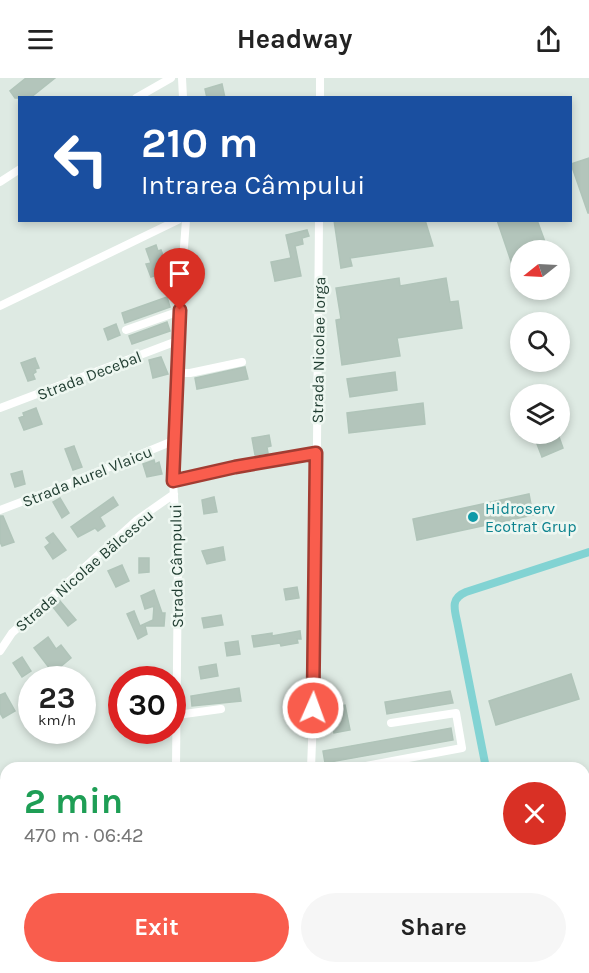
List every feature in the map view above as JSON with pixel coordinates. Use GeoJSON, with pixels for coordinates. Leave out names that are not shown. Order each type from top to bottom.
{"type":"FeatureCollection","features":[{"type":"Feature","properties":{"kind":"street"},"geometry":{"type":"LineString","coordinates":[[140,96],[171,78]]}},
{"type":"Feature","properties":{"kind":"street"},"geometry":{"type":"LineString","coordinates":[[182,78],[183,96]]}},
{"type":"Feature","properties":{"kind":"street"},"geometry":{"type":"LineString","coordinates":[[320,78],[320,96]]}},
{"type":"Feature","properties":{"kind":"street"},"geometry":{"type":"LineString","coordinates":[[0,182],[18,170]]}},
{"type":"Feature","properties":{"kind":"street"},"geometry":{"type":"LineString","coordinates":[[0,306],[174,222]]}},
{"type":"Feature","properties":{"kind":"street","name":"Strada Câmpului"},"geometry":{"type":"LineString","coordinates":[[177,666],[178,559],[173,441],[177,341],[186,222]]}},
{"type":"Feature","properties":{"kind":"street","name":"Strada Nicolae Iorga"},"geometry":{"type":"LineString","coordinates":[[311,762],[315,667],[319,222]]}},
{"type":"Feature","properties":{"kind":"street"},"geometry":{"type":"LineString","coordinates":[[126,330],[180,310]]}},
{"type":"Feature","properties":{"kind":"street","name":"Strada Decebal"},"geometry":{"type":"LineString","coordinates":[[0,408],[177,341]]}},
{"type":"Feature","properties":{"kind":"street"},"geometry":{"type":"LineString","coordinates":[[176,373],[190,373],[242,362]]}},
{"type":"Feature","properties":{"kind":"street","name":"Strada Aurel Vlaicu"},"geometry":{"type":"LineString","coordinates":[[0,510],[173,441]]}},
{"type":"Feature","properties":{"kind":"street"},"geometry":{"type":"LineString","coordinates":[[173,481],[235,467],[316,453]]}},
{"type":"Feature","properties":{"kind":"street","name":"Strada Nicolae Bălcescu"},"geometry":{"type":"LineString","coordinates":[[0,651],[12,633],[123,533],[174,494]]}},
{"type":"Feature","properties":{"kind":"street"},"geometry":{"type":"LineString","coordinates":[[186,714],[221,709]]}},
{"type":"Feature","properties":{"kind":"street"},"geometry":{"type":"LineString","coordinates":[[387,762],[462,748],[456,713],[392,723]]}},
{"type":"Feature","properties":{"kind":"street","name":"Strada Câmpului"},"geometry":{"type":"LineString","coordinates":[[176,744],[176,762]]}},
{"type":"Feature","properties":{"kind":"building"},"geometry":{"type":"Polygon","coordinates":[[[26,78],[55,78],[32,96],[15,98],[10,91],[26,78]]]}},
{"type":"Feature","properties":{"kind":"building"},"geometry":{"type":"Polygon","coordinates":[[[222,84],[225,96],[207,96],[205,89],[222,84]]]}},
{"type":"Feature","properties":{"kind":"building"},"geometry":{"type":"Polygon","coordinates":[[[589,158],[589,213],[572,167],[572,164],[589,158]]]}},
{"type":"Feature","properties":{"kind":"building"},"geometry":{"type":"Polygon","coordinates":[[[334,222],[426,222],[433,246],[350,258],[352,266],[341,268],[334,222]]]}},
{"type":"Feature","properties":{"kind":"building"},"geometry":{"type":"Polygon","coordinates":[[[498,222],[538,222],[544,240],[510,240],[510,258],[498,222]]]}},
{"type":"Feature","properties":{"kind":"building"},"geometry":{"type":"Polygon","coordinates":[[[307,230],[309,236],[302,238],[303,244],[295,246],[301,276],[275,281],[271,262],[291,258],[286,235],[307,230]]]}},
{"type":"Feature","properties":{"kind":"building"},"geometry":{"type":"Polygon","coordinates":[[[156,245],[164,258],[159,259],[163,273],[151,277],[146,264],[151,263],[146,249],[156,245]]]}},
{"type":"Feature","properties":{"kind":"building"},"geometry":{"type":"Polygon","coordinates":[[[399,278],[400,286],[446,278],[450,302],[458,301],[462,328],[397,338],[400,356],[342,365],[336,320],[341,319],[336,288],[399,278]]]}},
{"type":"Feature","properties":{"kind":"building"},"geometry":{"type":"Polygon","coordinates":[[[167,297],[170,307],[125,323],[122,313],[167,297]]]}},
{"type":"Feature","properties":{"kind":"building"},"geometry":{"type":"Polygon","coordinates":[[[167,322],[170,331],[132,344],[129,336],[167,322]]]}},
{"type":"Feature","properties":{"kind":"building"},"geometry":{"type":"Polygon","coordinates":[[[116,324],[120,335],[108,340],[104,329],[116,324]]]}},
{"type":"Feature","properties":{"kind":"building"},"geometry":{"type":"Polygon","coordinates":[[[161,357],[168,374],[153,378],[149,360],[161,357]]]}},
{"type":"Feature","properties":{"kind":"building"},"geometry":{"type":"Polygon","coordinates":[[[35,358],[39,368],[35,369],[36,372],[33,374],[35,379],[28,381],[21,363],[35,358]]]}},
{"type":"Feature","properties":{"kind":"building"},"geometry":{"type":"Polygon","coordinates":[[[245,367],[248,379],[197,389],[195,378],[245,367]]]}},
{"type":"Feature","properties":{"kind":"building"},"geometry":{"type":"Polygon","coordinates":[[[395,372],[397,390],[350,397],[347,379],[395,372]]]}},
{"type":"Feature","properties":{"kind":"building"},"geometry":{"type":"Polygon","coordinates":[[[423,403],[425,424],[349,433],[347,413],[423,403]]]}},
{"type":"Feature","properties":{"kind":"building"},"geometry":{"type":"Polygon","coordinates":[[[36,408],[42,424],[24,430],[19,418],[24,416],[23,413],[36,408]]]}},
{"type":"Feature","properties":{"kind":"building"},"geometry":{"type":"Polygon","coordinates":[[[269,435],[271,446],[267,447],[268,453],[255,455],[252,438],[269,435]]]}},
{"type":"Feature","properties":{"kind":"building"},"geometry":{"type":"Polygon","coordinates":[[[537,444],[562,444],[563,448],[542,457],[537,444]]]}},
{"type":"Feature","properties":{"kind":"building"},"geometry":{"type":"Polygon","coordinates":[[[74,446],[82,467],[73,470],[65,449],[74,446]]]}},
{"type":"Feature","properties":{"kind":"building"},"geometry":{"type":"Polygon","coordinates":[[[154,460],[155,464],[159,462],[162,474],[147,477],[143,464],[154,460]]]}},
{"type":"Feature","properties":{"kind":"building"},"geometry":{"type":"Polygon","coordinates":[[[22,471],[25,484],[15,487],[11,474],[22,471]]]}},
{"type":"Feature","properties":{"kind":"building","name":"Hidroserv Ecotrat Grup"},"geometry":{"type":"Polygon","coordinates":[[[529,494],[533,515],[417,540],[413,519],[529,494]]]}},
{"type":"Feature","properties":{"kind":"building"},"geometry":{"type":"Polygon","coordinates":[[[113,497],[118,505],[100,517],[105,526],[98,531],[95,528],[78,537],[71,527],[113,497]]]}},
{"type":"Feature","properties":{"kind":"building"},"geometry":{"type":"Polygon","coordinates":[[[214,497],[217,512],[204,514],[202,500],[214,497]]]}},
{"type":"Feature","properties":{"kind":"building"},"geometry":{"type":"Polygon","coordinates":[[[60,498],[69,513],[62,518],[53,502],[60,498]]]}},
{"type":"Feature","properties":{"kind":"building"},"geometry":{"type":"Polygon","coordinates":[[[0,516],[3,516],[14,542],[2,546],[0,542],[0,516]]]}},
{"type":"Feature","properties":{"kind":"building"},"geometry":{"type":"Polygon","coordinates":[[[53,533],[66,550],[53,559],[45,547],[50,543],[46,538],[53,533]]]}},
{"type":"Feature","properties":{"kind":"building"},"geometry":{"type":"Polygon","coordinates":[[[223,547],[225,560],[207,564],[202,551],[223,547]]]}},
{"type":"Feature","properties":{"kind":"building"},"geometry":{"type":"Polygon","coordinates":[[[139,558],[149,558],[149,572],[139,573],[139,558]]]}},
{"type":"Feature","properties":{"kind":"building"},"geometry":{"type":"Polygon","coordinates":[[[122,565],[129,581],[116,587],[108,571],[122,565]]]}},
{"type":"Feature","properties":{"kind":"building"},"geometry":{"type":"Polygon","coordinates":[[[297,587],[299,598],[286,600],[284,589],[297,587]]]}},
{"type":"Feature","properties":{"kind":"building"},"geometry":{"type":"Polygon","coordinates":[[[154,590],[162,613],[165,613],[164,626],[145,626],[147,634],[138,639],[127,614],[134,611],[140,626],[153,620],[154,606],[145,609],[141,596],[154,590]]]}},
{"type":"Feature","properties":{"kind":"building"},"geometry":{"type":"Polygon","coordinates":[[[60,601],[76,620],[68,626],[53,607],[60,601]]]}},
{"type":"Feature","properties":{"kind":"building"},"geometry":{"type":"Polygon","coordinates":[[[221,615],[223,625],[204,628],[202,618],[221,615]]]}},
{"type":"Feature","properties":{"kind":"building"},"geometry":{"type":"Polygon","coordinates":[[[300,631],[301,639],[297,639],[298,643],[254,647],[252,636],[272,633],[272,636],[300,631]]]}},
{"type":"Feature","properties":{"kind":"building"},"geometry":{"type":"Polygon","coordinates":[[[48,637],[56,649],[61,645],[71,658],[61,666],[48,666],[34,648],[48,637]]]}},
{"type":"Feature","properties":{"kind":"building"},"geometry":{"type":"Polygon","coordinates":[[[238,641],[240,654],[227,656],[225,643],[238,641]]]}},
{"type":"Feature","properties":{"kind":"building"},"geometry":{"type":"Polygon","coordinates":[[[22,657],[28,666],[18,666],[18,671],[13,663],[22,657]]]}},
{"type":"Feature","properties":{"kind":"building"},"geometry":{"type":"Polygon","coordinates":[[[216,664],[218,676],[201,679],[199,667],[216,664]]]}},
{"type":"Feature","properties":{"kind":"building"},"geometry":{"type":"Polygon","coordinates":[[[571,674],[579,699],[496,725],[489,701],[571,674]]]}},
{"type":"Feature","properties":{"kind":"building"},"geometry":{"type":"Polygon","coordinates":[[[239,688],[241,701],[192,706],[191,696],[239,688]]]}},
{"type":"Feature","properties":{"kind":"building"},"geometry":{"type":"Polygon","coordinates":[[[450,691],[453,703],[387,714],[385,702],[450,691]]]}},
{"type":"Feature","properties":{"kind":"building"},"geometry":{"type":"Polygon","coordinates":[[[5,693],[15,711],[3,718],[0,713],[0,695],[5,693]]]}},
{"type":"Feature","properties":{"kind":"building"},"geometry":{"type":"Polygon","coordinates":[[[345,705],[350,730],[334,733],[329,708],[345,705]]]}},
{"type":"Feature","properties":{"kind":"building"},"geometry":{"type":"Polygon","coordinates":[[[451,728],[453,740],[331,762],[325,762],[323,751],[451,728]]]}},
{"type":"Feature","properties":{"kind":"waterway"},"geometry":{"type":"LineString","coordinates":[[485,762],[455,612],[456,600],[466,592],[589,552]]}},
{"type":"Feature","properties":{"kind":"place","name":"Hidroserv Ecotrat Grup"},"geometry":{"type":"Point","coordinates":[473,517]}},
{"type":"Feature","properties":{"kind":"route"},"geometry":{"type":"LineString","coordinates":[[180,310],[173,481],[235,467],[316,453],[313,708]]}}]}
